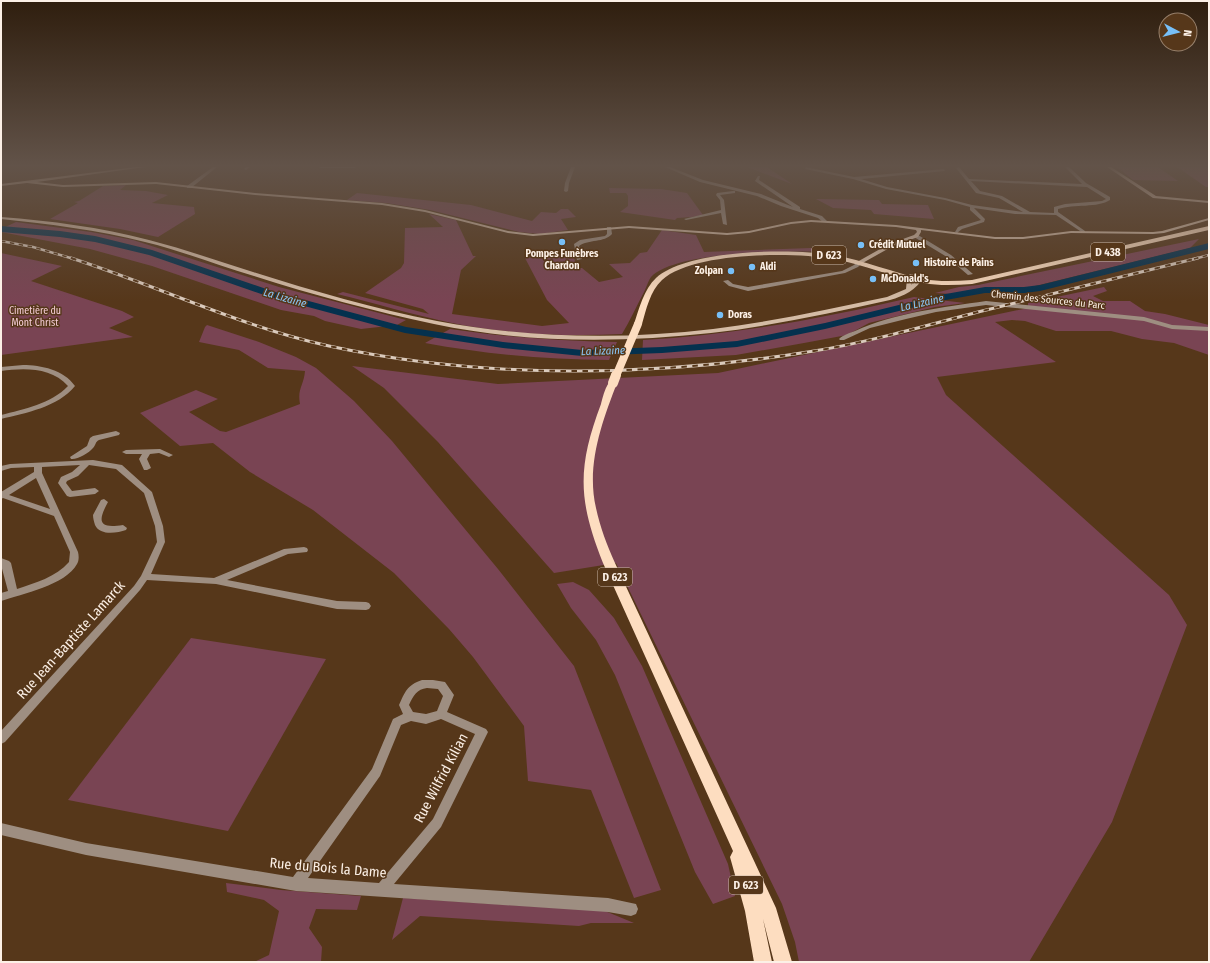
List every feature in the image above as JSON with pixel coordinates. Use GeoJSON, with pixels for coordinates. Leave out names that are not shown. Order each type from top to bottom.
{"type":"FeatureCollection","features":[{"type":"Feature","properties":{"kind":"main road","name":"D 438"},"geometry":{"type":"LineString","coordinates":[[1007,274],[1209,228]]}},
{"type":"Feature","properties":{"kind":"main road"},"geometry":{"type":"LineString","coordinates":[[1176,236],[1209,232]]}},
{"type":"Feature","properties":{"kind":"main road","name":"D 623"},"geometry":{"type":"LineString","coordinates":[[783,962],[770,914],[609,563],[594,524],[589,492],[589,457],[592,439],[598,419],[652,290],[658,280],[668,272],[683,265],[716,258],[796,254],[833,257],[860,262],[920,279],[954,283],[972,282],[1007,274]]}},
{"type":"Feature","properties":{"kind":"main road","name":"D 623"},"geometry":{"type":"LineString","coordinates":[[722,810],[748,891],[763,962]]}},
{"type":"Feature","properties":{"kind":"street"},"geometry":{"type":"LineString","coordinates":[[429,212],[508,232],[533,235],[609,228],[642,227],[727,234],[748,232],[802,221],[825,221],[957,232],[995,238],[1016,239],[1083,232],[1153,233],[1162,232],[1209,219]]}},
{"type":"Feature","properties":{"kind":"street"},"geometry":{"type":"LineString","coordinates":[[686,219],[719,212]]}},
{"type":"Feature","properties":{"kind":"street"},"geometry":{"type":"LineString","coordinates":[[723,212],[725,224]]}},
{"type":"Feature","properties":{"kind":"street"},"geometry":{"type":"LineString","coordinates":[[803,212],[820,217],[825,221]]}},
{"type":"Feature","properties":{"kind":"street"},"geometry":{"type":"LineString","coordinates":[[957,232],[960,228],[982,222],[983,220],[975,212]]}},
{"type":"Feature","properties":{"kind":"street"},"geometry":{"type":"LineString","coordinates":[[1003,212],[1058,214],[1083,232]]}},
{"type":"Feature","properties":{"kind":"street"},"geometry":{"type":"LineString","coordinates":[[1026,212],[1030,214]]}},
{"type":"Feature","properties":{"kind":"street"},"geometry":{"type":"LineString","coordinates":[[1,218],[79,227],[131,236],[182,250],[300,288],[395,313],[459,326],[532,335],[628,337],[714,330],[888,299],[898,296],[908,288],[918,283],[920,279]]}},
{"type":"Feature","properties":{"kind":"street"},"geometry":{"type":"LineString","coordinates":[[579,259],[576,245],[582,241],[607,237],[610,234],[609,228]]}},
{"type":"Feature","properties":{"kind":"street"},"geometry":{"type":"LineString","coordinates":[[726,281],[731,285],[748,289],[843,272],[891,245],[916,236],[919,232],[918,229]]}},
{"type":"Feature","properties":{"kind":"street"},"geometry":{"type":"LineString","coordinates":[[916,236],[949,256],[970,274]]}},
{"type":"Feature","properties":{"kind":"street"},"geometry":{"type":"LineString","coordinates":[[908,288],[911,276]]}},
{"type":"Feature","properties":{"kind":"street","name":"Chemin des Sources du Parc"},"geometry":{"type":"LineString","coordinates":[[842,339],[868,327],[905,317],[936,310],[986,303],[1144,319],[1172,327],[1209,329]]}},
{"type":"Feature","properties":{"kind":"street"},"geometry":{"type":"LineString","coordinates":[[1,369],[20,366],[45,369],[69,381],[72,386],[66,393],[55,399],[1,417]]}},
{"type":"Feature","properties":{"kind":"street"},"geometry":{"type":"LineString","coordinates":[[74,457],[90,447],[93,440],[96,438],[116,433]]}},
{"type":"Feature","properties":{"kind":"street"},"geometry":{"type":"LineString","coordinates":[[147,468],[143,459],[148,451]]}},
{"type":"Feature","properties":{"kind":"street"},"geometry":{"type":"LineString","coordinates":[[126,452],[160,451],[169,455]]}},
{"type":"Feature","properties":{"kind":"street"},"geometry":{"type":"LineString","coordinates":[[86,463],[76,474],[64,479],[62,484],[70,494],[95,491]]}},
{"type":"Feature","properties":{"kind":"street","name":"Rue Jean-Baptiste Lamarck"},"geometry":{"type":"LineString","coordinates":[[1,469],[10,466],[38,469],[86,463],[119,466],[148,492],[159,526],[161,542],[145,577],[1,739]]}},
{"type":"Feature","properties":{"kind":"street"},"geometry":{"type":"LineString","coordinates":[[1,597],[57,578],[66,572],[74,563],[74,552],[38,469],[2,495]]}},
{"type":"Feature","properties":{"kind":"street"},"geometry":{"type":"LineString","coordinates":[[2,495],[58,515]]}},
{"type":"Feature","properties":{"kind":"street"},"geometry":{"type":"LineString","coordinates":[[104,502],[97,515],[99,525],[103,529],[111,530],[123,528]]}},
{"type":"Feature","properties":{"kind":"street"},"geometry":{"type":"LineString","coordinates":[[216,581],[287,551],[304,550]]}},
{"type":"Feature","properties":{"kind":"street"},"geometry":{"type":"LineString","coordinates":[[1,561],[6,563],[14,593]]}},
{"type":"Feature","properties":{"kind":"street"},"geometry":{"type":"LineString","coordinates":[[145,577],[216,581],[337,605],[366,606]]}},
{"type":"Feature","properties":{"kind":"street"},"geometry":{"type":"LineString","coordinates":[[296,884],[376,772],[397,722],[410,716],[426,719],[441,714],[449,695],[441,685],[425,683],[410,691],[404,705],[410,716]]}},
{"type":"Feature","properties":{"kind":"street","name":"Rue Wilfrid Kilian"},"geometry":{"type":"LineString","coordinates":[[382,889],[437,823],[482,732],[441,714]]}},
{"type":"Feature","properties":{"kind":"street","name":"Rue du Bois la Dame"},"geometry":{"type":"LineString","coordinates":[[1,829],[86,849],[296,884],[608,905],[631,909]]}},
{"type":"Feature","properties":{"kind":"green space"},"geometry":{"type":"Polygon","coordinates":[[[62,212],[195,212],[195,214],[158,237],[120,229],[50,219],[62,212]]]}},
{"type":"Feature","properties":{"kind":"green space"},"geometry":{"type":"Polygon","coordinates":[[[438,212],[497,212],[532,221],[541,212],[571,212],[576,217],[561,219],[568,230],[540,234],[519,232],[438,212]]]}},
{"type":"Feature","properties":{"kind":"green space"},"geometry":{"type":"Polygon","coordinates":[[[620,212],[701,212],[703,215],[677,218],[675,220],[620,212]]]}},
{"type":"Feature","properties":{"kind":"green space"},"geometry":{"type":"Polygon","coordinates":[[[872,212],[931,212],[934,219],[874,214],[872,212]]]}},
{"type":"Feature","properties":{"kind":"green space"},"geometry":{"type":"Polygon","coordinates":[[[429,214],[456,220],[473,256],[476,256],[461,270],[452,314],[542,326],[569,323],[547,300],[525,258],[573,254],[577,268],[582,268],[599,282],[623,277],[609,264],[630,263],[640,253],[647,252],[662,230],[696,235],[704,252],[839,247],[843,252],[772,252],[742,254],[686,261],[665,268],[651,277],[622,334],[558,335],[494,330],[437,320],[337,294],[343,292],[429,314],[423,309],[365,293],[401,268],[404,263],[405,228],[443,227],[429,214]]]}},
{"type":"Feature","properties":{"kind":"green space"},"geometry":{"type":"Polygon","coordinates":[[[16,222],[91,232],[133,240],[279,287],[406,320],[397,325],[361,329],[325,321],[314,316],[281,310],[152,266],[90,249],[1,232],[1,229],[16,222]]]}},
{"type":"Feature","properties":{"kind":"green space"},"geometry":{"type":"Polygon","coordinates":[[[1199,239],[1190,248],[1027,288],[976,289],[951,294],[935,293],[959,287],[978,285],[1199,239]]]}},
{"type":"Feature","properties":{"kind":"green space","name":"Cimetière du Mont Christ"},"geometry":{"type":"Polygon","coordinates":[[[1,253],[62,266],[31,281],[122,311],[134,317],[109,328],[133,337],[1,355],[1,253]]]}},
{"type":"Feature","properties":{"kind":"green space"},"geometry":{"type":"Polygon","coordinates":[[[1104,287],[1107,291],[1093,296],[1103,301],[1130,301],[1145,311],[1165,314],[1209,325],[1209,355],[1174,343],[1142,339],[1111,331],[1056,331],[1025,321],[1012,320],[995,322],[1056,362],[937,377],[946,395],[1169,595],[1187,625],[1112,822],[1029,962],[799,962],[795,942],[782,904],[616,563],[554,573],[438,442],[384,388],[352,366],[498,384],[718,373],[1028,308],[1028,303],[1104,287]]]}},
{"type":"Feature","properties":{"kind":"green space"},"geometry":{"type":"Polygon","coordinates":[[[914,297],[965,303],[935,307],[869,323],[847,335],[736,355],[642,360],[643,340],[677,338],[745,330],[813,319],[914,297]]]}},
{"type":"Feature","properties":{"kind":"green space"},"geometry":{"type":"Polygon","coordinates":[[[207,325],[259,342],[296,357],[316,368],[354,401],[392,441],[498,569],[574,666],[661,890],[634,898],[591,790],[528,781],[524,726],[473,657],[449,629],[394,573],[313,510],[250,472],[213,443],[180,446],[140,413],[196,390],[218,399],[189,412],[220,431],[226,432],[300,404],[299,394],[305,371],[268,368],[239,350],[199,342],[207,325]]]}},
{"type":"Feature","properties":{"kind":"green space"},"geometry":{"type":"Polygon","coordinates":[[[450,329],[533,338],[617,342],[609,360],[516,356],[425,343],[450,329]]]}},
{"type":"Feature","properties":{"kind":"green space"},"geometry":{"type":"Polygon","coordinates":[[[573,582],[589,590],[614,618],[642,666],[728,864],[735,896],[713,904],[695,872],[615,675],[596,640],[571,608],[557,584],[573,582]]]}},
{"type":"Feature","properties":{"kind":"green space"},"geometry":{"type":"Polygon","coordinates":[[[191,638],[326,659],[228,831],[68,800],[191,638]]]}},
{"type":"Feature","properties":{"kind":"green space"},"geometry":{"type":"Polygon","coordinates":[[[226,883],[281,890],[361,896],[357,910],[316,909],[309,928],[322,947],[321,962],[254,962],[269,955],[279,911],[264,900],[227,892],[226,883]]]}},
{"type":"Feature","properties":{"kind":"green space"},"geometry":{"type":"Polygon","coordinates":[[[403,898],[605,911],[634,923],[591,923],[579,926],[420,916],[392,940],[403,898]]]}},
{"type":"Feature","properties":{"kind":"waterway","name":"La Lizaine"},"geometry":{"type":"LineString","coordinates":[[1,229],[60,234],[95,239],[152,253],[271,294],[405,330],[503,345],[582,353],[662,350],[737,344],[825,326],[940,298],[985,290],[1024,290],[1040,288],[1209,246]]}},
{"type":"Feature","properties":{"kind":"railway"},"geometry":{"type":"LineString","coordinates":[[1,241],[33,247],[73,259]]}},
{"type":"Feature","properties":{"kind":"railway"},"geometry":{"type":"LineString","coordinates":[[1195,259],[1209,255]]}},
{"type":"Feature","properties":{"kind":"railway"},"geometry":{"type":"LineString","coordinates":[[73,259],[263,328],[329,346],[389,357],[449,365],[571,371],[632,370],[693,366],[754,360],[814,351],[856,343],[1195,259]]}},
{"type":"Feature","properties":{"kind":"place","name":"Pompes Funèbres Chardon"},"geometry":{"type":"Point","coordinates":[562,242]}},
{"type":"Feature","properties":{"kind":"place","name":"Crédit Mutuel"},"geometry":{"type":"Point","coordinates":[861,245]}},
{"type":"Feature","properties":{"kind":"place","name":"Histoire de Pains"},"geometry":{"type":"Point","coordinates":[916,263]}},
{"type":"Feature","properties":{"kind":"place","name":"Aldi"},"geometry":{"type":"Point","coordinates":[752,267]}},
{"type":"Feature","properties":{"kind":"place","name":"Zolpan"},"geometry":{"type":"Point","coordinates":[731,271]}},
{"type":"Feature","properties":{"kind":"place","name":"McDonald's"},"geometry":{"type":"Point","coordinates":[873,279]}},
{"type":"Feature","properties":{"kind":"place","name":"Doras"},"geometry":{"type":"Point","coordinates":[720,315]}}]}
